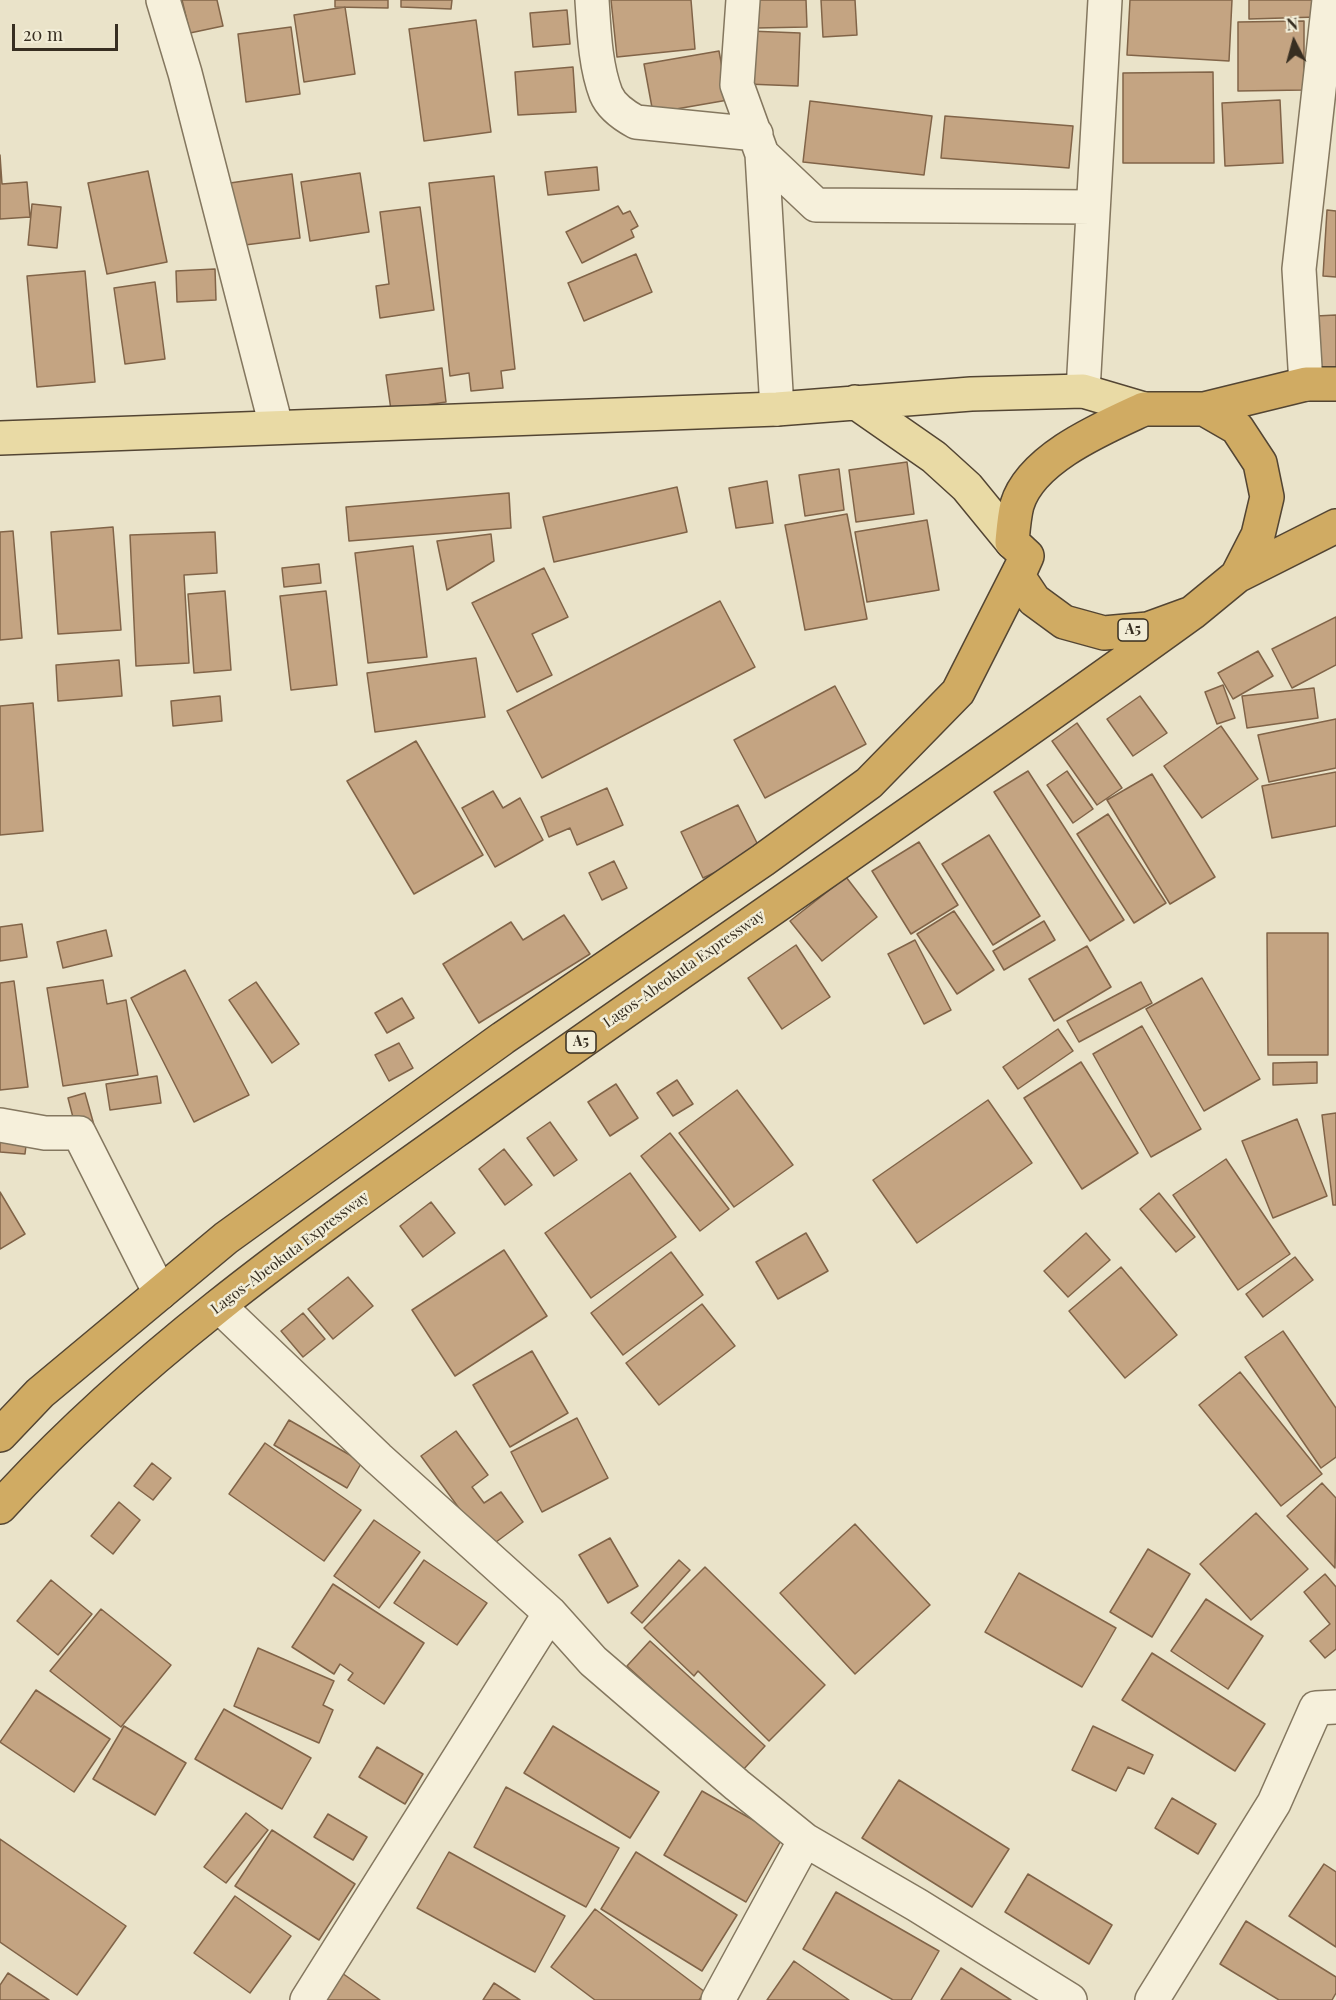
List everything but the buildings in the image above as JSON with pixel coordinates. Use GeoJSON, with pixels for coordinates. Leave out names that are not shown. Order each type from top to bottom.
{"type":"FeatureCollection","features":[{"type":"Feature","properties":{"kind":"highway","name":"A5"},"geometry":{"type":"LineString","coordinates":[[1321,384],[1204,409],[1144,409],[1077,441],[1036,474],[1017,504],[1020,549],[1018,576],[1034,600],[1065,622],[1104,633],[1148,629],[1192,614],[1238,576],[1336,526]]}},
{"type":"Feature","properties":{"kind":"highway","name":"A5"},"geometry":{"type":"LineString","coordinates":[[1204,409],[1237,428],[1260,463],[1265,485],[1267,497],[1258,536],[1238,576]]}},
{"type":"Feature","properties":{"kind":"highway","name":"A5"},"geometry":{"type":"LineString","coordinates":[[0,1435],[40,1393],[226,1238],[474,1059],[763,860],[869,783],[958,692],[1020,549]]}},
{"type":"Feature","properties":{"kind":"highway","name":"Lagos-Abeokuta Expressway"},"geometry":{"type":"LineString","coordinates":[[0,1507],[38,1465],[127,1381],[219,1306],[344,1210],[709,951],[1023,735],[1192,614]]}},
{"type":"Feature","properties":{"kind":"main road"},"geometry":{"type":"LineString","coordinates":[[0,438],[777,409],[971,394],[1083,391],[1144,409]]}},
{"type":"Feature","properties":{"kind":"main road"},"geometry":{"type":"LineString","coordinates":[[855,402],[934,457],[967,487],[1020,549]]}},
{"type":"Feature","properties":{"kind":"street"},"geometry":{"type":"LineString","coordinates":[[163,0],[185,73],[276,426]]}},
{"type":"Feature","properties":{"kind":"street"},"geometry":{"type":"LineString","coordinates":[[592,0],[596,50],[606,95],[622,114],[636,122],[759,144],[816,205],[1092,207]]}},
{"type":"Feature","properties":{"kind":"street"},"geometry":{"type":"LineString","coordinates":[[743,0],[737,85],[759,144],[777,409]]}},
{"type":"Feature","properties":{"kind":"street"},"geometry":{"type":"LineString","coordinates":[[1083,391],[1105,0]]}},
{"type":"Feature","properties":{"kind":"street"},"geometry":{"type":"LineString","coordinates":[[1321,384],[1299,268],[1329,0]]}},
{"type":"Feature","properties":{"kind":"street"},"geometry":{"type":"LineString","coordinates":[[0,1125],[45,1133],[79,1133],[160,1293]]}},
{"type":"Feature","properties":{"kind":"street"},"geometry":{"type":"LineString","coordinates":[[219,1306],[378,1458],[549,1613],[593,1661],[736,1785],[805,1840],[917,1905],[1070,2000]]}},
{"type":"Feature","properties":{"kind":"street"},"geometry":{"type":"LineString","coordinates":[[307,2000],[549,1613]]}},
{"type":"Feature","properties":{"kind":"street"},"geometry":{"type":"LineString","coordinates":[[1152,2000],[1274,1803],[1316,1708],[1336,1707]]}},
{"type":"Feature","properties":{"kind":"street"},"geometry":{"type":"LineString","coordinates":[[718,2000],[805,1840]]}}]}
